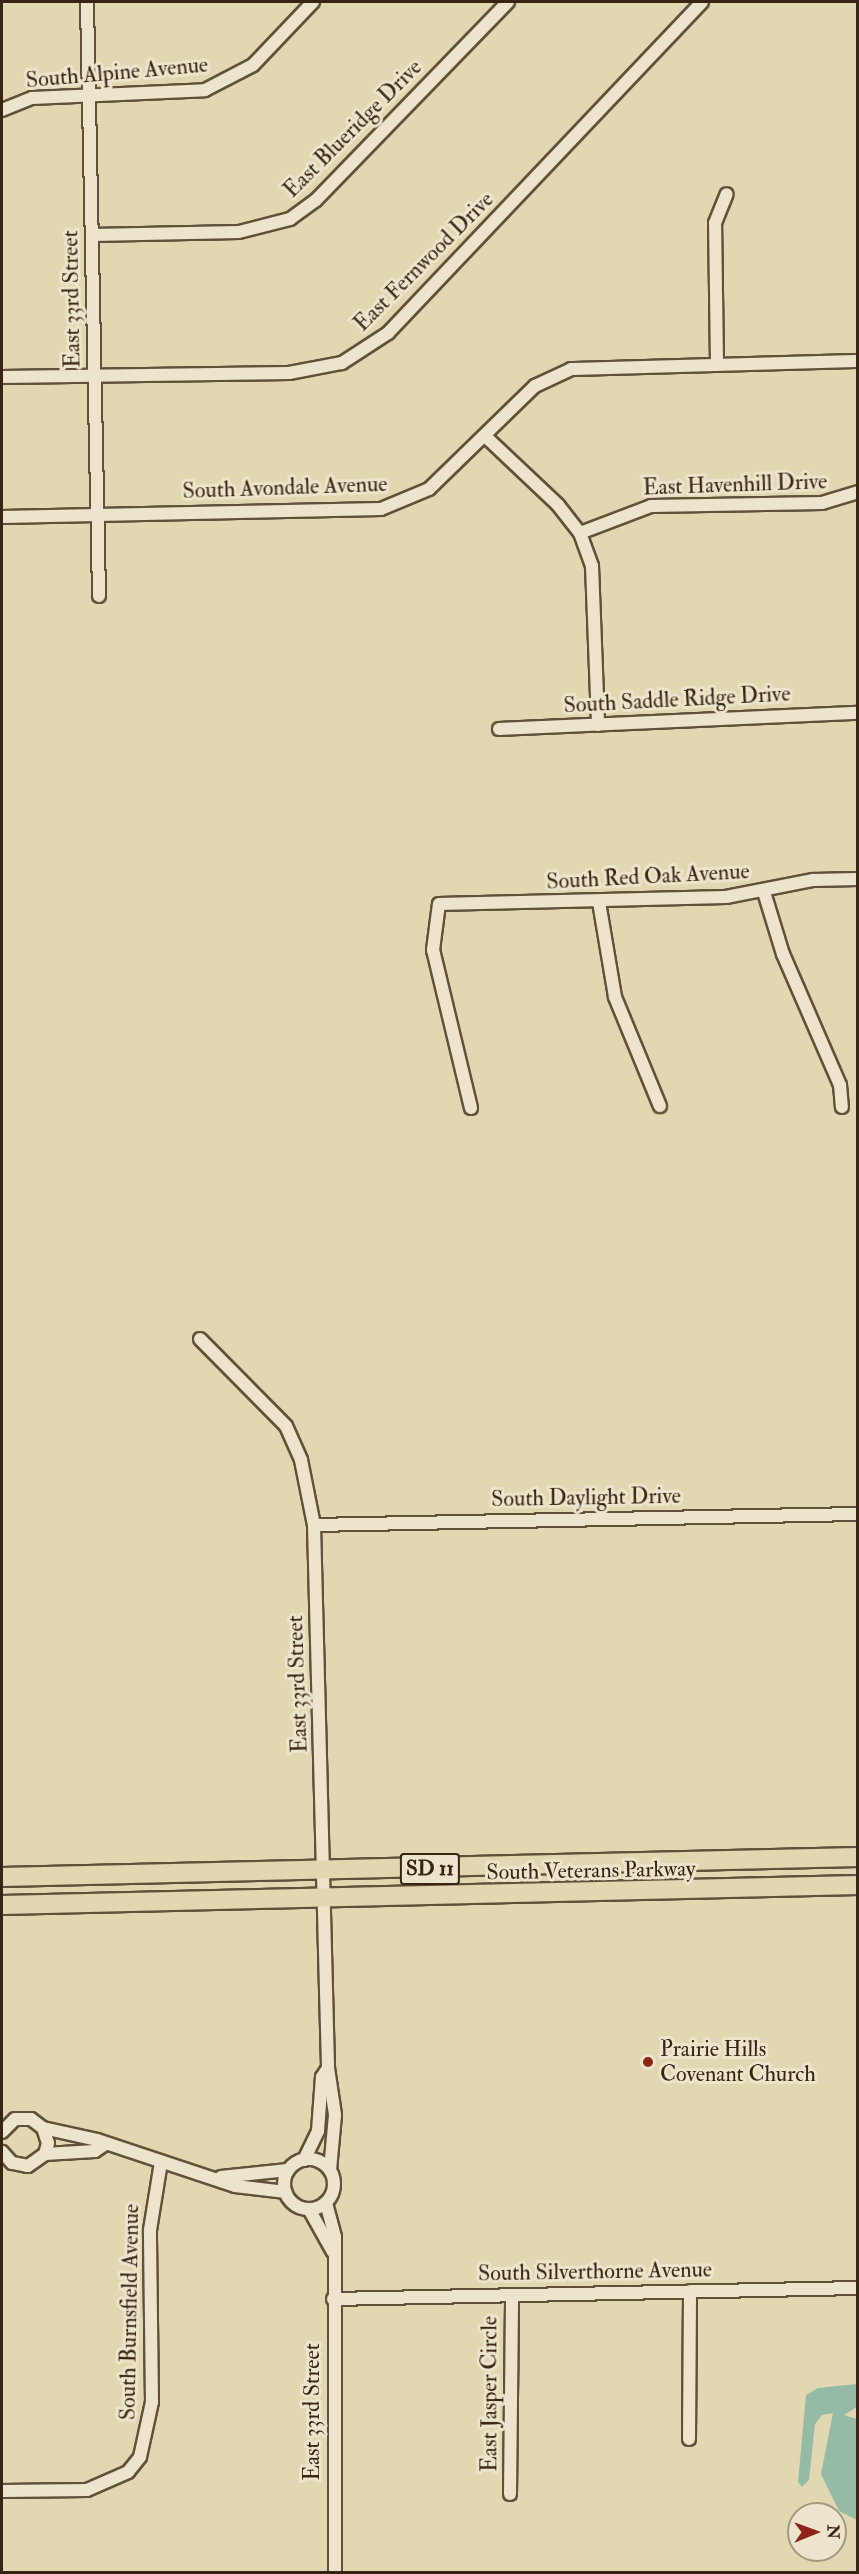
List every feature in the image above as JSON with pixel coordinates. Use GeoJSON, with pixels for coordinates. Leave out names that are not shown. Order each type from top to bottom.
{"type":"FeatureCollection","features":[{"type":"Feature","properties":{"kind":"highway","name":"South Veterans Parkway"},"geometry":{"type":"LineString","coordinates":[[2,1877],[858,1857]]}},
{"type":"Feature","properties":{"kind":"highway","name":"South Veterans Parkway"},"geometry":{"type":"LineString","coordinates":[[2,1905],[325,1901],[858,1885]]}},
{"type":"Feature","properties":{"kind":"street","name":"East 33rd Street"},"geometry":{"type":"LineString","coordinates":[[87,2],[99,596]]}},
{"type":"Feature","properties":{"kind":"street","name":"South Alpine Avenue"},"geometry":{"type":"LineString","coordinates":[[2,110],[32,98],[89,93],[182,93],[224,83],[253,64],[313,2]]}},
{"type":"Feature","properties":{"kind":"street","name":"East Blueridge Drive"},"geometry":{"type":"LineString","coordinates":[[92,235],[239,232],[290,219],[316,200],[508,2]]}},
{"type":"Feature","properties":{"kind":"street","name":"East Fernwood Drive"},"geometry":{"type":"LineString","coordinates":[[2,377],[289,373],[342,363],[366,350],[702,2]]}},
{"type":"Feature","properties":{"kind":"street"},"geometry":{"type":"LineString","coordinates":[[717,363],[715,223],[727,194]]}},
{"type":"Feature","properties":{"kind":"street","name":"South Avondale Avenue"},"geometry":{"type":"LineString","coordinates":[[2,517],[381,509],[429,489],[535,386],[571,369],[717,363],[858,361]]}},
{"type":"Feature","properties":{"kind":"street"},"geometry":{"type":"LineString","coordinates":[[485,436],[558,505],[580,533],[592,566],[598,725]]}},
{"type":"Feature","properties":{"kind":"street","name":"East Havenhill Drive"},"geometry":{"type":"LineString","coordinates":[[580,533],[651,506],[822,503],[858,492]]}},
{"type":"Feature","properties":{"kind":"street","name":"South Saddle Ridge Drive"},"geometry":{"type":"LineString","coordinates":[[499,729],[858,713]]}},
{"type":"Feature","properties":{"kind":"street","name":"South Red Oak Avenue"},"geometry":{"type":"LineString","coordinates":[[471,1108],[433,950],[439,904],[599,902],[764,892],[813,880],[858,879]]}},
{"type":"Feature","properties":{"kind":"street"},"geometry":{"type":"LineString","coordinates":[[764,892],[783,954],[840,1085],[842,1107]]}},
{"type":"Feature","properties":{"kind":"street"},"geometry":{"type":"LineString","coordinates":[[599,902],[615,997],[660,1106]]}},
{"type":"Feature","properties":{"kind":"street","name":"East 33rd Street"},"geometry":{"type":"LineString","coordinates":[[200,1340],[286,1426],[301,1460],[314,1525],[325,1871],[328,2068],[335,2115],[330,2170],[334,2188],[326,2203],[335,2237],[333,2252],[335,2572]]}},
{"type":"Feature","properties":{"kind":"street","name":"South Daylight Drive"},"geometry":{"type":"LineString","coordinates":[[314,1525],[858,1514]]}},
{"type":"Feature","properties":{"kind":"street","name":"East 33rd Street"},"geometry":{"type":"LineString","coordinates":[[304,2160],[318,2131],[322,2077],[328,2068]]}},
{"type":"Feature","properties":{"kind":"street"},"geometry":{"type":"LineString","coordinates":[[2,2132],[23,2118],[43,2128],[221,2177],[288,2170],[304,2160],[317,2160],[330,2170]]}},
{"type":"Feature","properties":{"kind":"street"},"geometry":{"type":"LineString","coordinates":[[43,2128],[45,2154]]}},
{"type":"Feature","properties":{"kind":"street"},"geometry":{"type":"LineString","coordinates":[[2,2152],[20,2166],[45,2154],[95,2151],[104,2145]]}},
{"type":"Feature","properties":{"kind":"street","name":"South Burnsfield Avenue"},"geometry":{"type":"LineString","coordinates":[[2,2491],[87,2490],[128,2472],[140,2457],[152,2402],[150,2230],[161,2162]]}},
{"type":"Feature","properties":{"kind":"street"},"geometry":{"type":"LineString","coordinates":[[221,2177],[234,2186],[286,2192],[288,2170]]}},
{"type":"Feature","properties":{"kind":"street","name":"East 33rd Street"},"geometry":{"type":"LineString","coordinates":[[286,2192],[293,2203],[309,2209],[333,2252]]}},
{"type":"Feature","properties":{"kind":"street"},"geometry":{"type":"LineString","coordinates":[[309,2209],[326,2203]]}},
{"type":"Feature","properties":{"kind":"street","name":"South Silverthorne Avenue"},"geometry":{"type":"LineString","coordinates":[[333,2299],[858,2288]]}},
{"type":"Feature","properties":{"kind":"street"},"geometry":{"type":"LineString","coordinates":[[689,2439],[690,2291]]}},
{"type":"Feature","properties":{"kind":"street","name":"East Jasper Circle"},"geometry":{"type":"LineString","coordinates":[[510,2494],[512,2295]]}},
{"type":"Feature","properties":{"kind":"shaded area"},"geometry":{"type":"Polygon","coordinates":[[[857,2384],[857,2407],[844,2415],[857,2419],[857,2520],[847,2515],[847,2502],[835,2502],[821,2474],[833,2413],[822,2415],[815,2424],[809,2480],[802,2487],[798,2482],[806,2395],[818,2388],[857,2384]]]}},
{"type":"Feature","properties":{"kind":"place","name":"Prairie Hills Covenant Church"},"geometry":{"type":"Point","coordinates":[648,2062]}}]}
